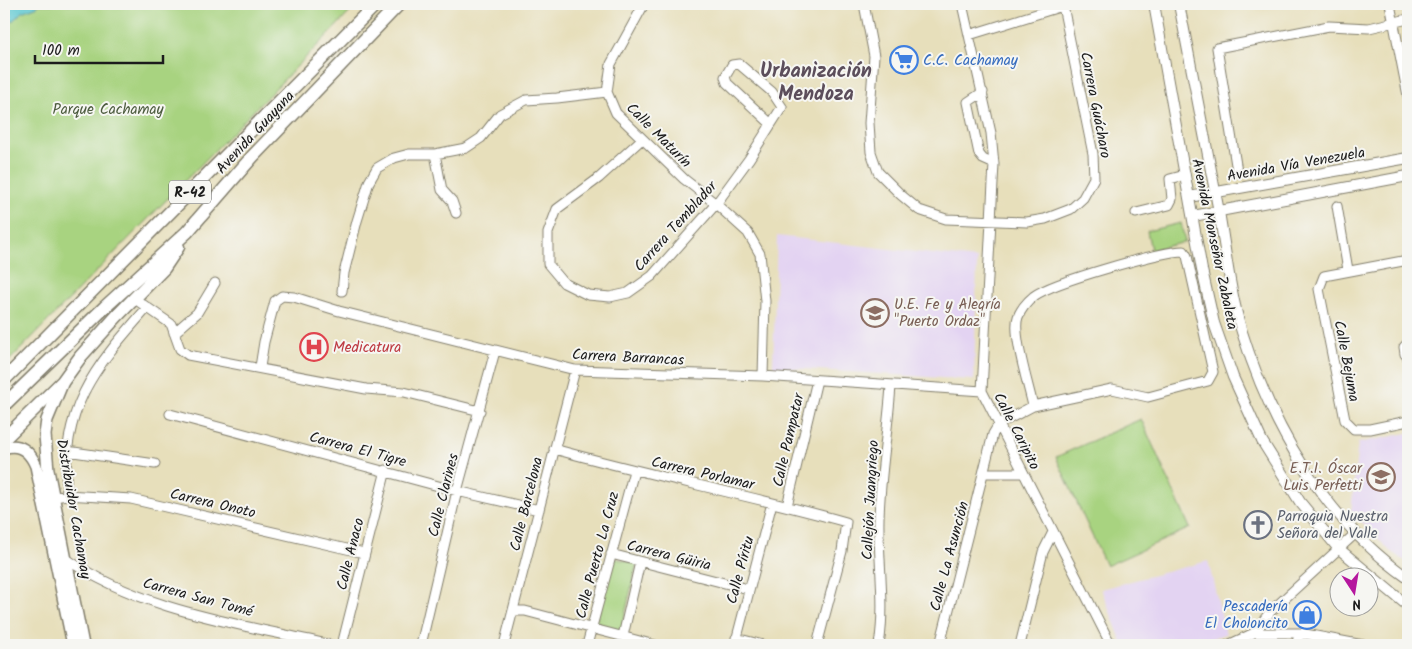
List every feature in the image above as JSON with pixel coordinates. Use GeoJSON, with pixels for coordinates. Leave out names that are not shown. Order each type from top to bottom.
{"type":"FeatureCollection","features":[{"type":"Feature","properties":{"kind":"main road","name":"Avenida Guayana"},"geometry":{"type":"LineString","coordinates":[[4,380],[376,4]]}},
{"type":"Feature","properties":{"kind":"main road","name":"Avenida Guayana"},"geometry":{"type":"LineString","coordinates":[[4,406],[105,307],[187,232],[253,156],[399,4]]}},
{"type":"Feature","properties":{"kind":"main road","name":"Distribuidor Cachamay"},"geometry":{"type":"LineString","coordinates":[[4,439],[63,381],[81,356],[164,268],[187,232]]}},
{"type":"Feature","properties":{"kind":"main road","name":"Distribuidor Cachamay"},"geometry":{"type":"LineString","coordinates":[[63,381],[51,406],[45,435],[65,558],[83,645]]}},
{"type":"Feature","properties":{"kind":"main road","name":"Distribuidor Cachamay"},"geometry":{"type":"LineString","coordinates":[[4,448],[12,445],[23,448],[32,457],[36,466],[73,645]]}},
{"type":"Feature","properties":{"kind":"street"},"geometry":{"type":"LineString","coordinates":[[342,292],[344,273],[357,221],[370,182],[377,168],[394,158],[409,154],[435,154],[466,148],[481,138],[500,114],[526,100],[566,98],[607,92],[611,64],[644,4]]}},
{"type":"Feature","properties":{"kind":"street","name":"Carrera Guácharo"},"geometry":{"type":"LineString","coordinates":[[864,4],[874,56],[869,123],[871,152],[878,172],[919,210],[946,219],[1027,222],[1046,219],[1071,209],[1083,198],[1094,178],[1093,154],[1066,5]]}},
{"type":"Feature","properties":{"kind":"street","name":"Calle Caripito"},"geometry":{"type":"LineString","coordinates":[[962,4],[982,92],[994,164],[982,391],[1111,645]]}},
{"type":"Feature","properties":{"kind":"street","name":"Avenida Monseñor Zabaleta"},"geometry":{"type":"LineString","coordinates":[[1154,4],[1192,216],[1214,323],[1233,377],[1262,441],[1300,502],[1338,548],[1408,606]]}},
{"type":"Feature","properties":{"kind":"street","name":"Avenida Monseñor Zabaleta"},"geometry":{"type":"LineString","coordinates":[[1179,4],[1241,330],[1261,384],[1284,436],[1308,476],[1379,558],[1408,578]]}},
{"type":"Feature","properties":{"kind":"street"},"geometry":{"type":"LineString","coordinates":[[1390,4],[1408,96]]}},
{"type":"Feature","properties":{"kind":"street"},"geometry":{"type":"LineString","coordinates":[[969,35],[1066,5]]}},
{"type":"Feature","properties":{"kind":"street"},"geometry":{"type":"LineString","coordinates":[[1237,171],[1217,48],[1330,26],[1369,28],[1408,19]]}},
{"type":"Feature","properties":{"kind":"street","name":"Carrera Temblador"},"geometry":{"type":"LineString","coordinates":[[642,139],[599,178],[557,209],[548,233],[548,264],[564,284],[588,295],[610,298],[628,293],[652,276],[716,204],[771,124],[782,107],[772,92],[739,64],[732,65],[725,77],[727,83],[771,124]]}},
{"type":"Feature","properties":{"kind":"street","name":"Calle Maturín"},"geometry":{"type":"LineString","coordinates":[[607,92],[616,113],[684,179],[716,204],[748,233],[760,254],[765,301],[762,376]]}},
{"type":"Feature","properties":{"kind":"street"},"geometry":{"type":"LineString","coordinates":[[982,92],[968,102],[979,154],[983,159],[994,164]]}},
{"type":"Feature","properties":{"kind":"street"},"geometry":{"type":"LineString","coordinates":[[435,154],[442,190],[452,201],[456,213]]}},
{"type":"Feature","properties":{"kind":"street","name":"Avenida Vía Venezuela"},"geometry":{"type":"LineString","coordinates":[[1189,197],[1408,158]]}},
{"type":"Feature","properties":{"kind":"street"},"geometry":{"type":"LineString","coordinates":[[1136,212],[1169,205],[1172,199],[1170,179],[1185,175]]}},
{"type":"Feature","properties":{"kind":"street"},"geometry":{"type":"LineString","coordinates":[[1192,216],[1408,176]]}},
{"type":"Feature","properties":{"kind":"street"},"geometry":{"type":"LineString","coordinates":[[1337,206],[1348,270],[1408,260]]}},
{"type":"Feature","properties":{"kind":"street"},"geometry":{"type":"LineString","coordinates":[[1000,424],[1033,406],[1112,389],[1148,397],[1208,381],[1213,372],[1187,256],[1184,251],[1094,272],[1035,295],[1026,304],[1018,317],[1016,331],[1033,406]]}},
{"type":"Feature","properties":{"kind":"street","name":"Calle Bejuma"},"geometry":{"type":"LineString","coordinates":[[1348,270],[1324,276],[1320,282],[1320,295],[1345,420],[1354,429],[1370,429],[1408,421]]}},
{"type":"Feature","properties":{"kind":"street"},"geometry":{"type":"LineString","coordinates":[[174,333],[197,313],[214,283]]}},
{"type":"Feature","properties":{"kind":"street","name":"Carrera Barrancas"},"geometry":{"type":"LineString","coordinates":[[260,367],[264,342],[275,301],[282,296],[294,297],[339,311],[495,352],[574,370],[762,376],[982,391]]}},
{"type":"Feature","properties":{"kind":"street"},"geometry":{"type":"LineString","coordinates":[[135,299],[171,324],[180,349],[188,356],[260,367],[366,389],[404,392],[480,411]]}},
{"type":"Feature","properties":{"kind":"street"},"geometry":{"type":"LineString","coordinates":[[67,495],[67,451],[77,409],[87,382],[115,344],[146,308]]}},
{"type":"Feature","properties":{"kind":"street"},"geometry":{"type":"LineString","coordinates":[[1408,343],[1404,347],[1405,354],[1408,357]]}},
{"type":"Feature","properties":{"kind":"street","name":"Calle Clarines"},"geometry":{"type":"LineString","coordinates":[[421,645],[457,491],[495,352]]}},
{"type":"Feature","properties":{"kind":"street","name":"Calle Barcelona"},"geometry":{"type":"LineString","coordinates":[[504,645],[574,370]]}},
{"type":"Feature","properties":{"kind":"street","name":"Calle Pampatar"},"geometry":{"type":"LineString","coordinates":[[787,506],[817,380]]}},
{"type":"Feature","properties":{"kind":"street","name":"Callejón Juangriego"},"geometry":{"type":"LineString","coordinates":[[880,645],[883,616],[879,573],[879,518],[891,386]]}},
{"type":"Feature","properties":{"kind":"street","name":"Carrera El Tigre"},"geometry":{"type":"LineString","coordinates":[[170,414],[386,470],[457,491],[539,510]]}},
{"type":"Feature","properties":{"kind":"street","name":"Calle La Asunción"},"geometry":{"type":"LineString","coordinates":[[940,645],[985,473],[993,434],[1000,424]]}},
{"type":"Feature","properties":{"kind":"street","name":"Carrera Porlamar"},"geometry":{"type":"LineString","coordinates":[[554,449],[634,471],[787,506],[846,522],[842,551],[817,645]]}},
{"type":"Feature","properties":{"kind":"street"},"geometry":{"type":"LineString","coordinates":[[67,451],[155,464]]}},
{"type":"Feature","properties":{"kind":"street","name":"Calle Anaco"},"geometry":{"type":"LineString","coordinates":[[342,645],[386,470]]}},
{"type":"Feature","properties":{"kind":"street","name":"Calle Puerto La Cruz"},"geometry":{"type":"LineString","coordinates":[[587,645],[634,471]]}},
{"type":"Feature","properties":{"kind":"street"},"geometry":{"type":"LineString","coordinates":[[985,473],[1023,473]]}},
{"type":"Feature","properties":{"kind":"street","name":"Carrera Onoto"},"geometry":{"type":"LineString","coordinates":[[54,497],[67,495],[131,499],[364,553]]}},
{"type":"Feature","properties":{"kind":"street","name":"Calle Píritu"},"geometry":{"type":"LineString","coordinates":[[736,642],[748,589],[772,503]]}},
{"type":"Feature","properties":{"kind":"street"},"geometry":{"type":"LineString","coordinates":[[1020,645],[1043,552],[1053,532]]}},
{"type":"Feature","properties":{"kind":"street"},"geometry":{"type":"LineString","coordinates":[[1254,633],[1270,612],[1356,533]]}},
{"type":"Feature","properties":{"kind":"street","name":"Carrera Güiria"},"geometry":{"type":"LineString","coordinates":[[612,554],[748,589]]}},
{"type":"Feature","properties":{"kind":"street","name":"Carrera San Tomé"},"geometry":{"type":"LineString","coordinates":[[65,558],[88,574],[159,604],[330,645]]}},
{"type":"Feature","properties":{"kind":"street"},"geometry":{"type":"LineString","coordinates":[[623,636],[640,562]]}},
{"type":"Feature","properties":{"kind":"street"},"geometry":{"type":"LineString","coordinates":[[513,611],[525,611],[655,645]]}},
{"type":"Feature","properties":{"kind":"street"},"geometry":{"type":"LineString","coordinates":[[1228,645],[1254,633],[1300,634],[1363,645]]}},
{"type":"Feature","properties":{"kind":"street"},"geometry":{"type":"LineString","coordinates":[[1296,645],[1300,634]]}},
{"type":"Feature","properties":{"kind":"street"},"geometry":{"type":"LineString","coordinates":[[736,642],[763,645]]}},
{"type":"Feature","properties":{"kind":"shaded area","name":"U.E. Fe y Alegría \"Puerto Ordaz\""},"geometry":{"type":"Polygon","coordinates":[[[777,236],[977,259],[974,380],[773,367],[777,236]]]}},
{"type":"Feature","properties":{"kind":"shaded area","name":"E.T.I. Óscar Luis Perfetti"},"geometry":{"type":"Polygon","coordinates":[[[1408,433],[1408,563],[1390,551],[1351,511],[1358,443],[1408,433]]]}},
{"type":"Feature","properties":{"kind":"shaded area"},"geometry":{"type":"Polygon","coordinates":[[[1208,561],[1226,634],[1189,645],[1123,645],[1101,589],[1208,561]]]}},
{"type":"Feature","properties":{"kind":"green space","name":"Parque Cachamay"},"geometry":{"type":"Polygon","coordinates":[[[12,4],[358,4],[4,366],[4,11],[12,4]]]}},
{"type":"Feature","properties":{"kind":"green space"},"geometry":{"type":"Polygon","coordinates":[[[1181,223],[1185,242],[1151,250],[1147,231],[1181,223]]]}},
{"type":"Feature","properties":{"kind":"green space"},"geometry":{"type":"Polygon","coordinates":[[[1141,419],[1190,528],[1106,566],[1056,457],[1141,419]]]}},
{"type":"Feature","properties":{"kind":"green space"},"geometry":{"type":"Polygon","coordinates":[[[613,558],[637,563],[621,632],[595,626],[613,558]]]}},
{"type":"Feature","properties":{"kind":"water"},"geometry":{"type":"Polygon","coordinates":[[[4,4],[40,4],[24,11],[4,28],[4,4]]]}},
{"type":"Feature","properties":{"kind":"place","name":"C.C. Cachamay"},"geometry":{"type":"Point","coordinates":[904,60]}},
{"type":"Feature","properties":{"kind":"place","name":"U.E. Fe y Alegría \"Puerto Ordaz\""},"geometry":{"type":"Point","coordinates":[875,313]}},
{"type":"Feature","properties":{"kind":"place","name":"Medicatura"},"geometry":{"type":"Point","coordinates":[314,347]}},
{"type":"Feature","properties":{"kind":"place","name":"E.T.I. Óscar Luis Perfetti"},"geometry":{"type":"Point","coordinates":[1381,477]}},
{"type":"Feature","properties":{"kind":"place","name":"Parroquia Nuestra Señora del Valle"},"geometry":{"type":"Point","coordinates":[1258,525]}},
{"type":"Feature","properties":{"kind":"place","name":"Pescadería El Choloncito"},"geometry":{"type":"Point","coordinates":[1307,615]}},
{"type":"Feature","properties":{"kind":"district","name":"Urbanización Mendoza"},"geometry":{"type":"Point","coordinates":[816,82]}}]}
